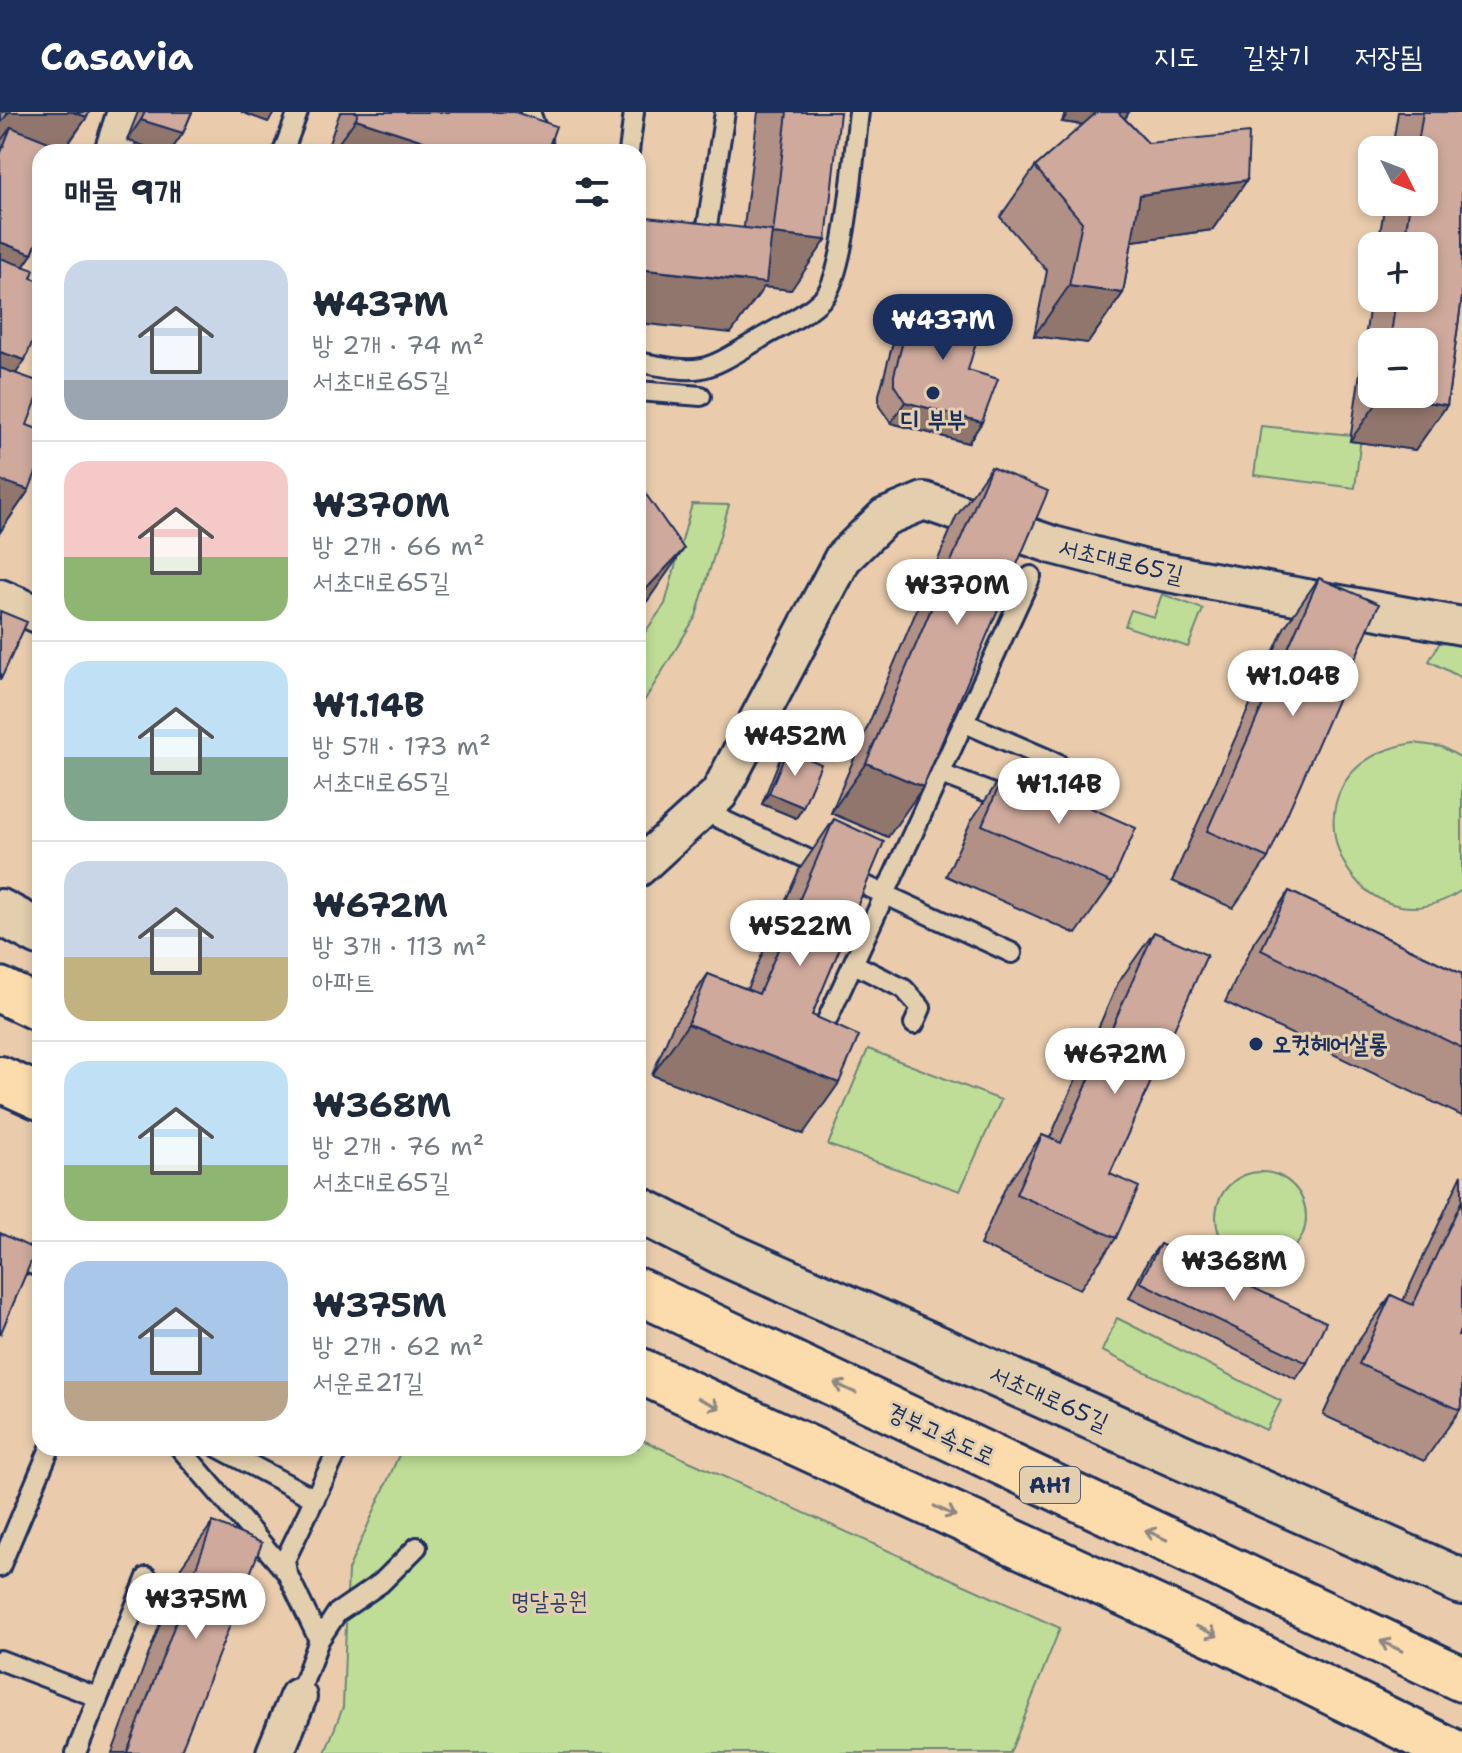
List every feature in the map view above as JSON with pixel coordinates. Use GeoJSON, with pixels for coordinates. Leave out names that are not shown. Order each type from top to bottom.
{"type":"FeatureCollection","features":[{"type":"Feature","properties":{"kind":"highway"},"geometry":{"type":"LineString","coordinates":[[0,990],[32,1005]]}},
{"type":"Feature","properties":{"kind":"highway"},"geometry":{"type":"LineString","coordinates":[[0,1079],[32,1093]]}},
{"type":"Feature","properties":{"kind":"highway","name":"경부고속도로"},"geometry":{"type":"LineString","coordinates":[[646,1295],[1462,1679]]}},
{"type":"Feature","properties":{"kind":"highway"},"geometry":{"type":"LineString","coordinates":[[646,1374],[1220,1637],[1455,1753]]}},
{"type":"Feature","properties":{"kind":"street"},"geometry":{"type":"LineString","coordinates":[[116,144],[126,112]]}},
{"type":"Feature","properties":{"kind":"street","name":"서초대로65길"},"geometry":{"type":"LineString","coordinates":[[646,861],[719,794],[843,558],[885,517],[924,501],[1053,545],[1146,569],[1462,626]]}},
{"type":"Feature","properties":{"kind":"street"},"geometry":{"type":"LineString","coordinates":[[0,598],[32,612]]}},
{"type":"Feature","properties":{"kind":"street"},"geometry":{"type":"LineString","coordinates":[[0,912],[32,929]]}},
{"type":"Feature","properties":{"kind":"street","name":"서초대로65길"},"geometry":{"type":"LineString","coordinates":[[646,1213],[726,1254],[1462,1582]]}},
{"type":"Feature","properties":{"kind":"street"},"geometry":{"type":"LineString","coordinates":[[275,1753],[298,1697]]}},
{"type":"Feature","properties":{"kind":"lane"},"geometry":{"type":"LineString","coordinates":[[286,144],[298,112]]}},
{"type":"Feature","properties":{"kind":"lane"},"geometry":{"type":"LineString","coordinates":[[630,144],[634,112]]}},
{"type":"Feature","properties":{"kind":"lane"},"geometry":{"type":"LineString","coordinates":[[666,236],[694,237],[707,226],[725,112]]}},
{"type":"Feature","properties":{"kind":"lane"},"geometry":{"type":"LineString","coordinates":[[646,363],[688,371],[714,367],[808,310],[827,293],[837,267],[859,112]]}},
{"type":"Feature","properties":{"kind":"lane"},"geometry":{"type":"LineString","coordinates":[[535,115],[543,144]]}},
{"type":"Feature","properties":{"kind":"lane"},"geometry":{"type":"LineString","coordinates":[[516,137],[532,144]]}},
{"type":"Feature","properties":{"kind":"lane"},"geometry":{"type":"LineString","coordinates":[[646,392],[701,396]]}},
{"type":"Feature","properties":{"kind":"lane"},"geometry":{"type":"LineString","coordinates":[[814,1049],[1031,576]]}},
{"type":"Feature","properties":{"kind":"lane"},"geometry":{"type":"LineString","coordinates":[[965,723],[1057,763]]}},
{"type":"Feature","properties":{"kind":"lane"},"geometry":{"type":"LineString","coordinates":[[941,774],[1028,807]]}},
{"type":"Feature","properties":{"kind":"lane"},"geometry":{"type":"LineString","coordinates":[[701,810],[1012,953]]}},
{"type":"Feature","properties":{"kind":"lane"},"geometry":{"type":"LineString","coordinates":[[854,964],[904,989],[921,1008],[914,1024]]}},
{"type":"Feature","properties":{"kind":"lane"},"geometry":{"type":"LineString","coordinates":[[0,1254],[32,1264]]}},
{"type":"Feature","properties":{"kind":"lane"},"geometry":{"type":"LineString","coordinates":[[0,1567],[47,1456]]}},
{"type":"Feature","properties":{"kind":"lane"},"geometry":{"type":"LineString","coordinates":[[187,1456],[287,1573],[319,1640]]}},
{"type":"Feature","properties":{"kind":"lane"},"geometry":{"type":"LineString","coordinates":[[234,1456],[315,1499]]}},
{"type":"Feature","properties":{"kind":"lane"},"geometry":{"type":"LineString","coordinates":[[287,1573],[285,1560],[335,1456]]}},
{"type":"Feature","properties":{"kind":"lane"},"geometry":{"type":"LineString","coordinates":[[298,1697],[319,1640],[337,1613],[381,1583],[417,1547]]}},
{"type":"Feature","properties":{"kind":"lane"},"geometry":{"type":"LineString","coordinates":[[76,1753],[147,1577]]}},
{"type":"Feature","properties":{"kind":"lane"},"geometry":{"type":"LineString","coordinates":[[0,1660],[97,1697]]}},
{"type":"Feature","properties":{"kind":"green space"},"geometry":{"type":"Polygon","coordinates":[[[1261,426],[1361,436],[1355,488],[1254,475],[1261,426]]]}},
{"type":"Feature","properties":{"kind":"green space"},"geometry":{"type":"Polygon","coordinates":[[[692,504],[729,505],[696,616],[646,698],[646,631],[665,604],[692,504]]]}},
{"type":"Feature","properties":{"kind":"green space"},"geometry":{"type":"Polygon","coordinates":[[[1162,594],[1203,609],[1188,647],[1125,626],[1131,610],[1154,617],[1162,594]]]}},
{"type":"Feature","properties":{"kind":"green space"},"geometry":{"type":"Polygon","coordinates":[[[1453,620],[1462,625],[1462,678],[1429,661],[1453,620]]]}},
{"type":"Feature","properties":{"kind":"green space"},"geometry":{"type":"Polygon","coordinates":[[[1414,743],[1442,747],[1462,758],[1462,890],[1422,906],[1386,902],[1358,883],[1340,854],[1334,820],[1342,787],[1368,759],[1414,743]]]}},
{"type":"Feature","properties":{"kind":"green space"},"geometry":{"type":"Polygon","coordinates":[[[868,1049],[1001,1100],[960,1191],[828,1145],[868,1049]]]}},
{"type":"Feature","properties":{"kind":"green space"},"geometry":{"type":"Polygon","coordinates":[[[1261,1172],[1278,1175],[1293,1185],[1303,1200],[1306,1217],[1303,1234],[1293,1249],[1278,1259],[1261,1262],[1244,1259],[1229,1249],[1219,1234],[1216,1217],[1219,1200],[1229,1185],[1244,1175],[1261,1172]]]}},
{"type":"Feature","properties":{"kind":"green space"},"geometry":{"type":"Polygon","coordinates":[[[1117,1318],[1281,1401],[1266,1430],[1102,1351],[1117,1318]]]}},
{"type":"Feature","properties":{"kind":"green space","name":"명달공원"},"geometry":{"type":"Polygon","coordinates":[[[646,1442],[1060,1628],[1010,1753],[325,1753],[343,1707],[348,1570],[398,1456],[646,1456],[646,1442]]]}},
{"type":"Feature","properties":{"kind":"building"},"geometry":{"type":"Polygon","coordinates":[[[145,112],[192,112],[183,133],[141,120],[145,112]]]}},
{"type":"Feature","properties":{"kind":"building"},"geometry":{"type":"Polygon","coordinates":[[[358,112],[515,112],[556,126],[550,144],[433,144],[356,119],[358,112]]]}},
{"type":"Feature","properties":{"kind":"building"},"geometry":{"type":"Polygon","coordinates":[[[787,112],[840,112],[826,240],[773,234],[787,112]]]}},
{"type":"Feature","properties":{"kind":"building"},"geometry":{"type":"Polygon","coordinates":[[[1097,112],[1118,112],[1148,143],[1249,133],[1247,180],[1140,195],[1123,293],[1069,286],[1082,222],[1035,167],[1097,112]]]}},
{"type":"Feature","properties":{"kind":"building"},"geometry":{"type":"Polygon","coordinates":[[[1423,112],[1462,112],[1462,297],[1447,405],[1438,404],[1438,328],[1392,328],[1394,312],[1438,312],[1438,232],[1406,232],[1408,216],[1438,216],[1438,136],[1419,136],[1423,112]]]}},
{"type":"Feature","properties":{"kind":"building"},"geometry":{"type":"Polygon","coordinates":[[[11,127],[54,144],[32,144],[32,254],[0,242],[0,155],[11,127]]]}},
{"type":"Feature","properties":{"kind":"building"},"geometry":{"type":"Polygon","coordinates":[[[646,217],[772,231],[766,283],[646,270],[646,217]]]}},
{"type":"Feature","properties":{"kind":"building"},"geometry":{"type":"Polygon","coordinates":[[[0,258],[32,269],[32,343],[25,360],[0,352],[0,258]]]}},
{"type":"Feature","properties":{"kind":"building"},"geometry":{"type":"Polygon","coordinates":[[[914,300],[984,315],[968,370],[998,379],[982,422],[905,402],[894,385],[914,300]]]}},
{"type":"Feature","properties":{"kind":"building"},"geometry":{"type":"Polygon","coordinates":[[[0,368],[32,379],[32,412],[27,425],[32,427],[32,482],[29,490],[0,480],[0,368]]]}},
{"type":"Feature","properties":{"kind":"building"},"geometry":{"type":"Polygon","coordinates":[[[991,467],[1048,491],[923,787],[866,763],[991,467]]]}},
{"type":"Feature","properties":{"kind":"building"},"geometry":{"type":"Polygon","coordinates":[[[646,494],[684,549],[646,589],[646,494]]]}},
{"type":"Feature","properties":{"kind":"building"},"geometry":{"type":"Polygon","coordinates":[[[1319,578],[1379,604],[1268,858],[1207,831],[1319,578]]]}},
{"type":"Feature","properties":{"kind":"building"},"geometry":{"type":"Polygon","coordinates":[[[0,611],[27,622],[1,679],[0,679],[0,611]]]}},
{"type":"Feature","properties":{"kind":"building"},"geometry":{"type":"Polygon","coordinates":[[[787,750],[821,764],[803,807],[769,793],[787,750]]]}},
{"type":"Feature","properties":{"kind":"building"},"geometry":{"type":"Polygon","coordinates":[[[1006,770],[1136,828],[1112,883],[982,825],[1006,770]]]}},
{"type":"Feature","properties":{"kind":"building"},"geometry":{"type":"Polygon","coordinates":[[[834,819],[884,842],[812,1015],[859,1036],[839,1083],[688,1024],[708,974],[759,994],[834,819]]]}},
{"type":"Feature","properties":{"kind":"building"},"geometry":{"type":"Polygon","coordinates":[[[1289,891],[1462,974],[1462,1048],[1261,950],[1289,891]]]}},
{"type":"Feature","properties":{"kind":"building"},"geometry":{"type":"Polygon","coordinates":[[[1154,932],[1207,955],[1110,1174],[1139,1187],[1116,1238],[1016,1194],[1042,1135],[1061,1143],[1154,932]]]}},
{"type":"Feature","properties":{"kind":"building"},"geometry":{"type":"Polygon","coordinates":[[[1462,1200],[1462,1326],[1458,1335],[1462,1337],[1460,1410],[1359,1364],[1391,1295],[1413,1305],[1462,1200]]]}},
{"type":"Feature","properties":{"kind":"building"},"geometry":{"type":"Polygon","coordinates":[[[0,1233],[32,1248],[32,1259],[0,1335],[0,1233]]]}},
{"type":"Feature","properties":{"kind":"building"},"geometry":{"type":"Polygon","coordinates":[[[1160,1244],[1326,1322],[1307,1363],[1140,1282],[1160,1244]]]}},
{"type":"Feature","properties":{"kind":"building"},"geometry":{"type":"Polygon","coordinates":[[[213,1522],[262,1543],[180,1753],[127,1753],[213,1522]]]}},
{"type":"Feature","properties":{"kind":"place","name":"디 부부"},"geometry":{"type":"Point","coordinates":[933,393]}},
{"type":"Feature","properties":{"kind":"place","name":"오컷헤어살롱"},"geometry":{"type":"Point","coordinates":[1256,1044]}}]}
